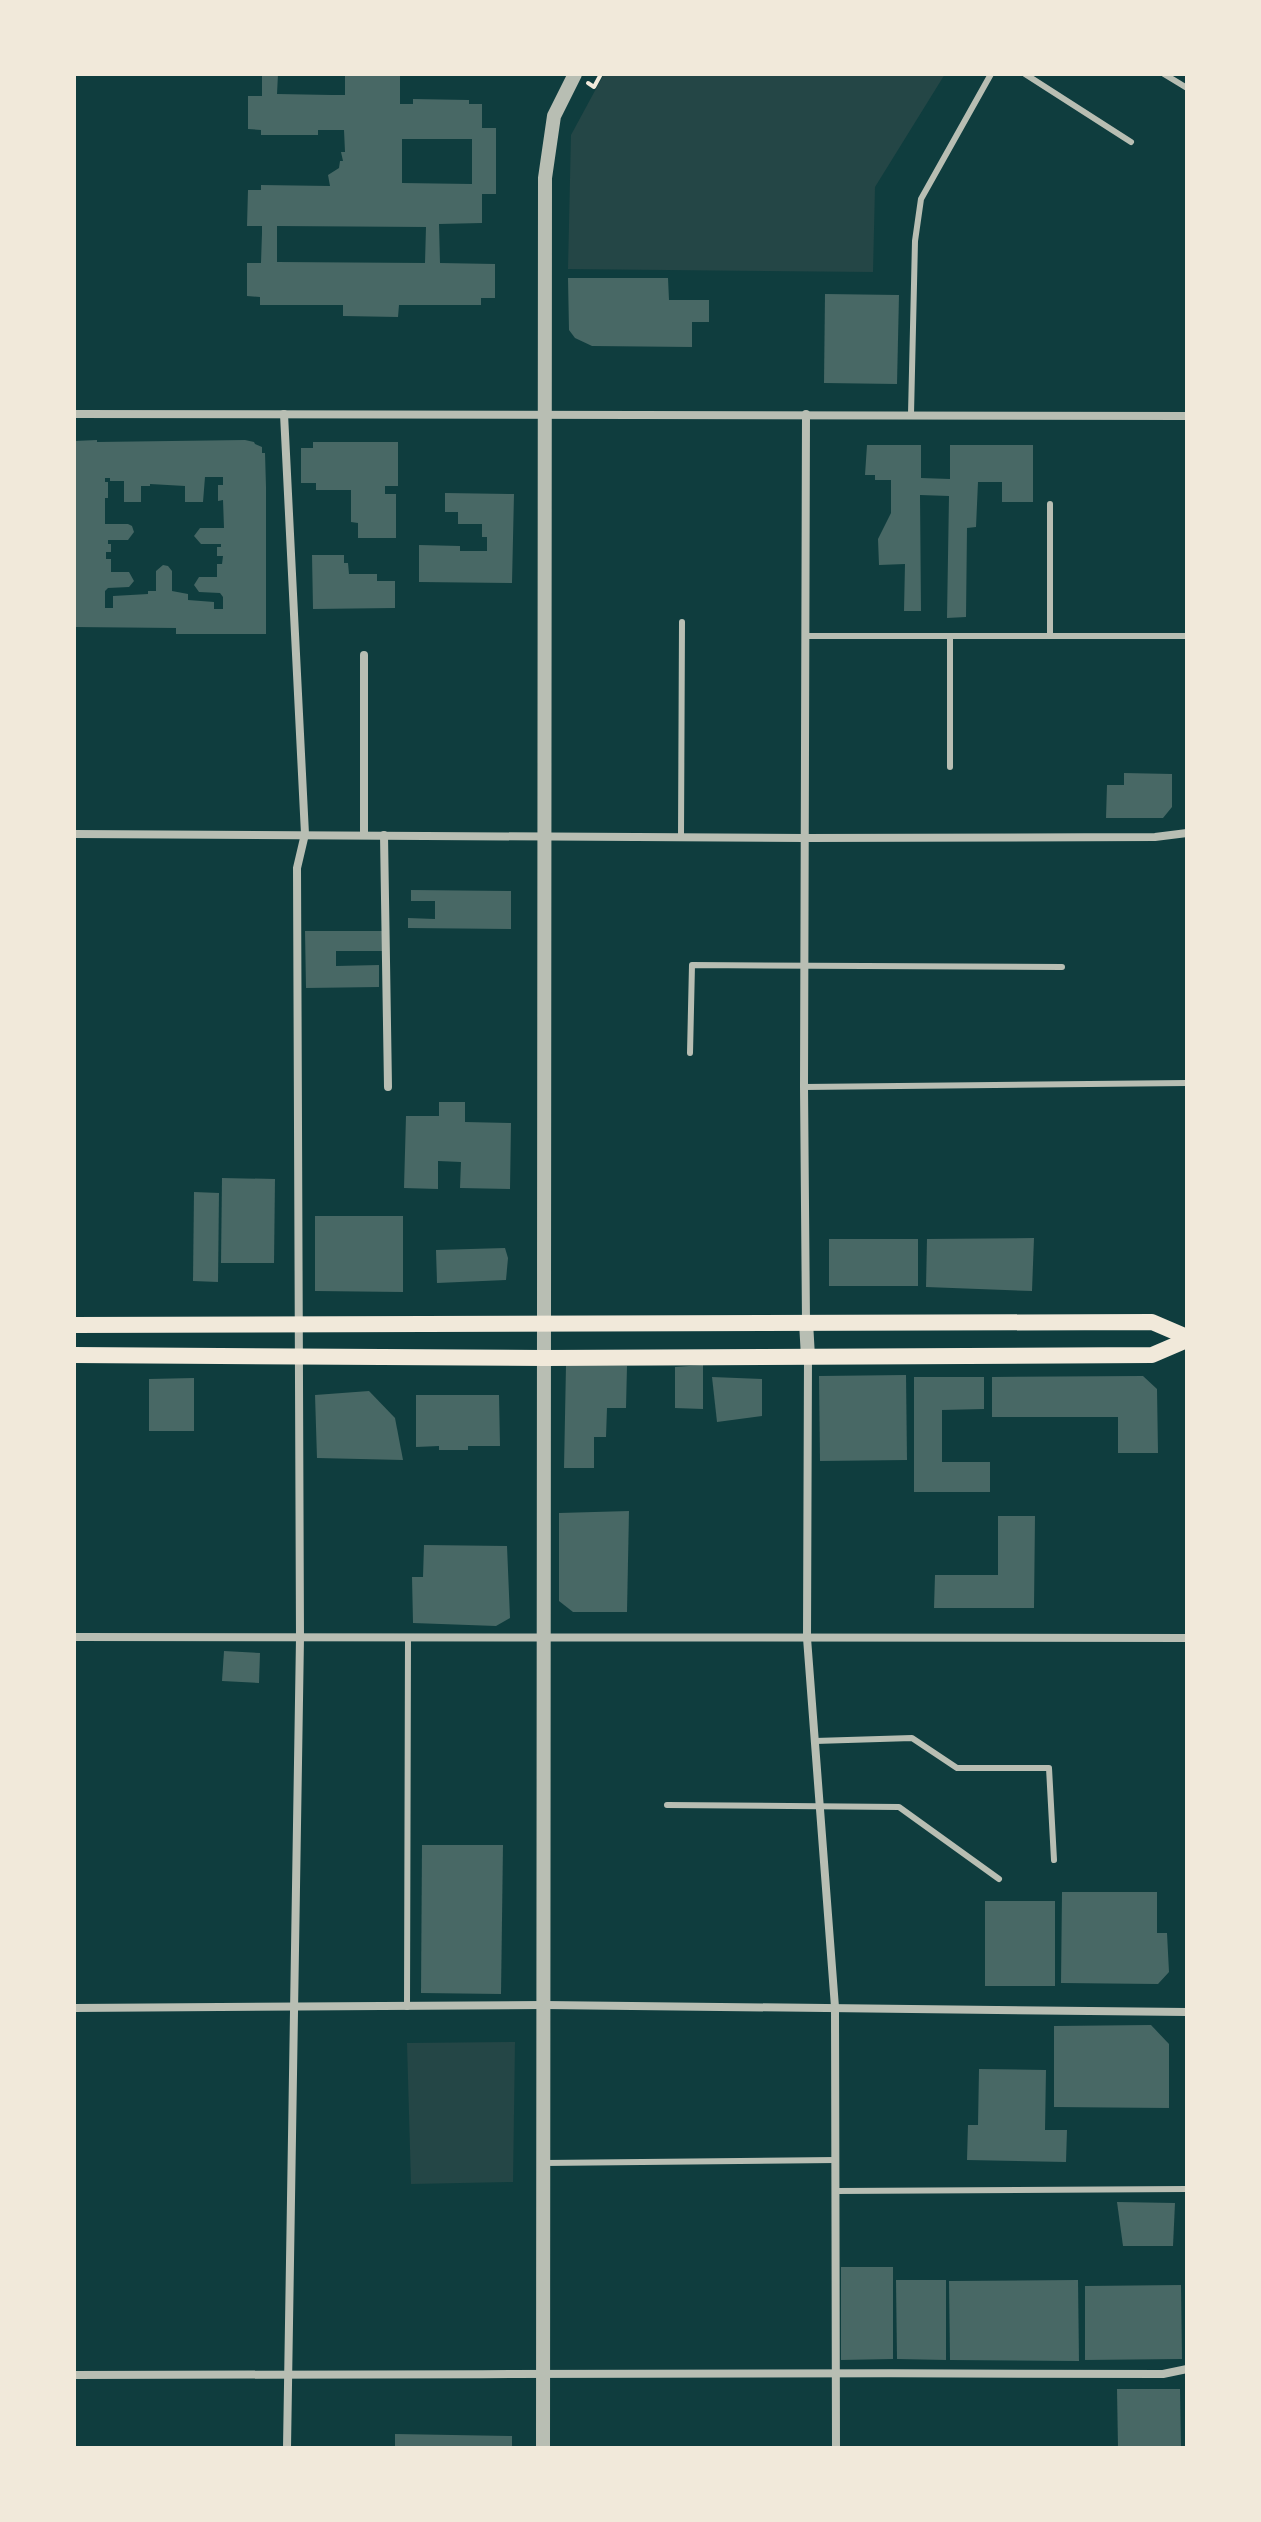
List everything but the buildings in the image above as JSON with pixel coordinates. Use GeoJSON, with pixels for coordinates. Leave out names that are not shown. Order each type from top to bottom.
{"type":"FeatureCollection","features":[{"type":"Feature","properties":{"kind":"main road"},"geometry":{"type":"LineString","coordinates":[[74,1325],[1152,1322],[1187,1338]]}},
{"type":"Feature","properties":{"kind":"main road"},"geometry":{"type":"LineString","coordinates":[[74,1355],[544,1358],[1152,1355],[1187,1338]]}},
{"type":"Feature","properties":{"kind":"street"},"geometry":{"type":"LineString","coordinates":[[543,2448],[545,178],[554,116],[575,74]]}},
{"type":"Feature","properties":{"kind":"street"},"geometry":{"type":"LineString","coordinates":[[74,414],[1187,416]]}},
{"type":"Feature","properties":{"kind":"street"},"geometry":{"type":"LineString","coordinates":[[284,414],[305,834],[297,868],[300,1638],[287,2448]]}},
{"type":"Feature","properties":{"kind":"street"},"geometry":{"type":"LineString","coordinates":[[806,414],[804,1087],[808,1357],[807,1638],[835,2007],[836,2448]]}},
{"type":"Feature","properties":{"kind":"street"},"geometry":{"type":"LineString","coordinates":[[364,655],[364,835]]}},
{"type":"Feature","properties":{"kind":"street"},"geometry":{"type":"LineString","coordinates":[[74,834],[805,838],[1155,837],[1187,833]]}},
{"type":"Feature","properties":{"kind":"street"},"geometry":{"type":"LineString","coordinates":[[384,835],[388,1087]]}},
{"type":"Feature","properties":{"kind":"street"},"geometry":{"type":"LineString","coordinates":[[74,1637],[1187,1638]]}},
{"type":"Feature","properties":{"kind":"street"},"geometry":{"type":"LineString","coordinates":[[74,2008],[544,2005],[1187,2012]]}},
{"type":"Feature","properties":{"kind":"street"},"geometry":{"type":"LineString","coordinates":[[74,2375],[1163,2374],[1187,2369]]}},
{"type":"Feature","properties":{"kind":"lane"},"geometry":{"type":"LineString","coordinates":[[911,414],[915,241],[921,199],[991,74]]}},
{"type":"Feature","properties":{"kind":"lane"},"geometry":{"type":"LineString","coordinates":[[1025,74],[1131,142]]}},
{"type":"Feature","properties":{"kind":"lane"},"geometry":{"type":"LineString","coordinates":[[1164,74],[1187,88]]}},
{"type":"Feature","properties":{"kind":"lane"},"geometry":{"type":"LineString","coordinates":[[1050,504],[1050,636]]}},
{"type":"Feature","properties":{"kind":"lane"},"geometry":{"type":"LineString","coordinates":[[681,837],[682,622]]}},
{"type":"Feature","properties":{"kind":"lane"},"geometry":{"type":"LineString","coordinates":[[805,636],[1187,636]]}},
{"type":"Feature","properties":{"kind":"lane"},"geometry":{"type":"LineString","coordinates":[[950,636],[950,767]]}},
{"type":"Feature","properties":{"kind":"lane"},"geometry":{"type":"LineString","coordinates":[[690,1053],[692,965],[1062,967]]}},
{"type":"Feature","properties":{"kind":"lane"},"geometry":{"type":"LineString","coordinates":[[804,1087],[1187,1083]]}},
{"type":"Feature","properties":{"kind":"lane"},"geometry":{"type":"LineString","coordinates":[[407,2007],[408,1638]]}},
{"type":"Feature","properties":{"kind":"lane"},"geometry":{"type":"LineString","coordinates":[[815,1741],[912,1738],[957,1768],[1049,1768],[1054,1860]]}},
{"type":"Feature","properties":{"kind":"lane"},"geometry":{"type":"LineString","coordinates":[[667,1805],[899,1807],[999,1879]]}},
{"type":"Feature","properties":{"kind":"lane"},"geometry":{"type":"LineString","coordinates":[[544,2163],[836,2160]]}},
{"type":"Feature","properties":{"kind":"lane"},"geometry":{"type":"LineString","coordinates":[[836,2191],[1187,2189]]}},
{"type":"Feature","properties":{"kind":"path"},"geometry":{"type":"LineString","coordinates":[[594,87],[601,74]]}},
{"type":"Feature","properties":{"kind":"shaded area"},"geometry":{"type":"Polygon","coordinates":[[[604,74],[945,74],[875,187],[873,272],[568,269],[571,135],[604,74]]]}},
{"type":"Feature","properties":{"kind":"shaded area"},"geometry":{"type":"Polygon","coordinates":[[[515,2042],[513,2182],[411,2184],[407,2043],[515,2042]]]}}]}
